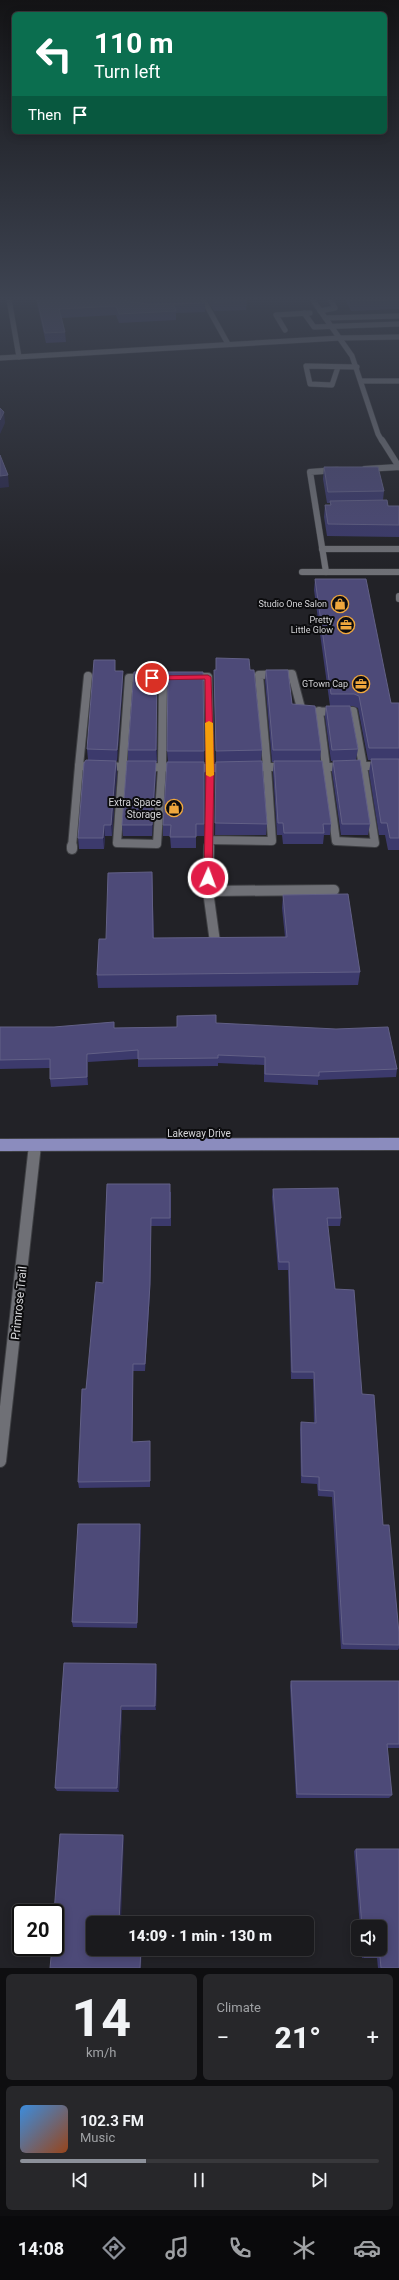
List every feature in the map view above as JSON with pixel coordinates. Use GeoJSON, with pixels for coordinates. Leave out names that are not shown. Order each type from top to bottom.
{"type":"FeatureCollection","features":[{"type":"Feature","properties":{"kind":"main road","name":"Lakeway Drive"},"geometry":{"type":"LineString","coordinates":[[0,1145],[399,1144]]}},
{"type":"Feature","properties":{"kind":"street"},"geometry":{"type":"LineString","coordinates":[[355,469],[399,467],[378,434],[365,391]]}},
{"type":"Feature","properties":{"kind":"street"},"geometry":{"type":"LineString","coordinates":[[326,572],[310,472],[347,470]]}},
{"type":"Feature","properties":{"kind":"street"},"geometry":{"type":"LineString","coordinates":[[316,508],[324,508]]}},
{"type":"Feature","properties":{"kind":"street"},"geometry":{"type":"LineString","coordinates":[[322,549],[399,549]]}},
{"type":"Feature","properties":{"kind":"street"},"geometry":{"type":"LineString","coordinates":[[302,572],[399,572]]}},
{"type":"Feature","properties":{"kind":"street"},"geometry":{"type":"LineString","coordinates":[[209,840],[272,841],[259,674],[292,674],[302,712],[319,711],[353,712],[375,843],[336,841],[319,711]]}},
{"type":"Feature","properties":{"kind":"street"},"geometry":{"type":"LineString","coordinates":[[72,849],[88,676]]}},
{"type":"Feature","properties":{"kind":"street"},"geometry":{"type":"LineString","coordinates":[[164,677],[162,768],[157,844],[117,843],[128,678],[164,677],[208,677],[210,768],[208,891],[214,942]]}},
{"type":"Feature","properties":{"kind":"street"},"geometry":{"type":"LineString","coordinates":[[79,766],[224,768]]}},
{"type":"Feature","properties":{"kind":"street"},"geometry":{"type":"LineString","coordinates":[[253,767],[399,766]]}},
{"type":"Feature","properties":{"kind":"street"},"geometry":{"type":"LineString","coordinates":[[208,891],[334,890]]}},
{"type":"Feature","properties":{"kind":"street","name":"Primrose Trail"},"geometry":{"type":"LineString","coordinates":[[0,1461],[10,1391],[35,1145]]}},
{"type":"Feature","properties":{"kind":"building"},"geometry":{"type":"Polygon","coordinates":[[[0,408],[4,412],[0,420],[0,408]]]}},
{"type":"Feature","properties":{"kind":"building"},"geometry":{"type":"Polygon","coordinates":[[[0,455],[8,475],[0,476],[0,455]]]}},
{"type":"Feature","properties":{"kind":"building"},"geometry":{"type":"Polygon","coordinates":[[[324,467],[378,467],[384,491],[328,492],[324,467]]]}},
{"type":"Feature","properties":{"kind":"building"},"geometry":{"type":"Polygon","coordinates":[[[387,500],[388,506],[399,506],[399,525],[328,524],[325,505],[331,505],[330,501],[387,500]]]}},
{"type":"Feature","properties":{"kind":"building"},"geometry":{"type":"Polygon","coordinates":[[[315,579],[366,579],[391,703],[399,703],[399,748],[369,748],[359,696],[354,694],[331,694],[315,579]]]}},
{"type":"Feature","properties":{"kind":"building"},"geometry":{"type":"Polygon","coordinates":[[[216,658],[249,659],[250,670],[254,670],[262,750],[216,751],[214,670],[216,670],[216,658]]]}},
{"type":"Feature","properties":{"kind":"building"},"geometry":{"type":"Polygon","coordinates":[[[94,660],[115,660],[115,671],[123,671],[117,750],[87,749],[94,660]]]}},
{"type":"Feature","properties":{"kind":"building"},"geometry":{"type":"Polygon","coordinates":[[[266,670],[288,670],[292,704],[315,706],[321,750],[273,750],[266,670]]]}},
{"type":"Feature","properties":{"kind":"building"},"geometry":{"type":"Polygon","coordinates":[[[134,672],[157,672],[156,750],[128,750],[134,672]]]}},
{"type":"Feature","properties":{"kind":"building"},"geometry":{"type":"Polygon","coordinates":[[[168,672],[203,672],[204,751],[167,751],[168,672]]]}},
{"type":"Feature","properties":{"kind":"building"},"geometry":{"type":"Polygon","coordinates":[[[326,706],[350,706],[358,749],[332,750],[326,706]]]}},
{"type":"Feature","properties":{"kind":"building"},"geometry":{"type":"Polygon","coordinates":[[[371,759],[399,759],[399,838],[390,838],[387,823],[381,823],[371,759]]]}},
{"type":"Feature","properties":{"kind":"building"},"geometry":{"type":"Polygon","coordinates":[[[86,760],[116,761],[111,825],[104,825],[103,838],[78,838],[84,763],[86,760]]]}},
{"type":"Feature","properties":{"kind":"building"},"geometry":{"type":"Polygon","coordinates":[[[360,760],[370,824],[342,824],[333,761],[360,760]]]}},
{"type":"Feature","properties":{"kind":"building"},"geometry":{"type":"Polygon","coordinates":[[[127,761],[156,761],[152,825],[122,825],[127,761]]]}},
{"type":"Feature","properties":{"kind":"building"},"geometry":{"type":"Polygon","coordinates":[[[262,761],[267,824],[215,823],[216,762],[262,761]]]}},
{"type":"Feature","properties":{"kind":"building"},"geometry":{"type":"Polygon","coordinates":[[[274,761],[322,761],[331,824],[323,824],[324,833],[284,833],[283,823],[278,823],[274,761]]]}},
{"type":"Feature","properties":{"kind":"building"},"geometry":{"type":"Polygon","coordinates":[[[167,762],[204,762],[204,824],[196,824],[196,837],[170,837],[171,825],[163,825],[167,762]]]}},
{"type":"Feature","properties":{"kind":"building"},"geometry":{"type":"Polygon","coordinates":[[[152,872],[153,938],[287,937],[283,895],[348,894],[360,972],[97,975],[99,939],[106,939],[108,873],[152,872]]]}},
{"type":"Feature","properties":{"kind":"building"},"geometry":{"type":"Polygon","coordinates":[[[216,1015],[216,1023],[336,1029],[388,1027],[397,1069],[319,1072],[319,1076],[265,1074],[265,1057],[218,1055],[218,1058],[138,1059],[138,1050],[87,1054],[87,1077],[50,1079],[50,1059],[0,1060],[0,1027],[54,1027],[114,1022],[114,1028],[177,1027],[177,1016],[216,1015]]]}},
{"type":"Feature","properties":{"kind":"building"},"geometry":{"type":"Polygon","coordinates":[[[107,1184],[170,1184],[170,1218],[151,1218],[150,1284],[145,1364],[133,1364],[132,1442],[150,1441],[150,1481],[78,1482],[82,1389],[86,1389],[96,1282],[103,1283],[107,1184]]]}},
{"type":"Feature","properties":{"kind":"building"},"geometry":{"type":"Polygon","coordinates":[[[338,1188],[341,1218],[327,1218],[335,1289],[354,1290],[362,1394],[374,1395],[383,1525],[389,1525],[399,1645],[343,1644],[334,1491],[319,1490],[319,1477],[302,1476],[301,1422],[316,1423],[314,1372],[292,1372],[289,1262],[279,1262],[273,1189],[338,1188]]]}},
{"type":"Feature","properties":{"kind":"building"},"geometry":{"type":"Polygon","coordinates":[[[78,1524],[140,1524],[137,1623],[72,1622],[78,1524]]]}},
{"type":"Feature","properties":{"kind":"building"},"geometry":{"type":"Polygon","coordinates":[[[64,1663],[156,1664],[155,1706],[121,1706],[117,1788],[55,1788],[64,1663]]]}},
{"type":"Feature","properties":{"kind":"building"},"geometry":{"type":"Polygon","coordinates":[[[291,1681],[399,1681],[399,1744],[387,1744],[392,1795],[297,1794],[291,1681]]]}},
{"type":"Feature","properties":{"kind":"building"},"geometry":{"type":"Polygon","coordinates":[[[60,1834],[123,1835],[119,1916],[86,1916],[86,1956],[141,1956],[140,1968],[50,1968],[51,1956],[64,1956],[64,1904],[55,1904],[60,1834]]]}},
{"type":"Feature","properties":{"kind":"building"},"geometry":{"type":"Polygon","coordinates":[[[356,1849],[399,1849],[399,1968],[381,1968],[380,1957],[364,1957],[387,1956],[387,1920],[361,1920],[356,1849]]]}},
{"type":"Feature","properties":{"kind":"slow traffic"},"geometry":{"type":"LineString","coordinates":[[209,723],[210,775]]}},
{"type":"Feature","properties":{"kind":"place","name":"Studio One Salon"},"geometry":{"type":"Point","coordinates":[340,604]}},
{"type":"Feature","properties":{"kind":"place","name":"Pretty Little Glow"},"geometry":{"type":"Point","coordinates":[346,625]}},
{"type":"Feature","properties":{"kind":"place","name":"GTown Cap"},"geometry":{"type":"Point","coordinates":[361,684]}},
{"type":"Feature","properties":{"kind":"place","name":"Extra Space Storage"},"geometry":{"type":"Point","coordinates":[174,808]}},
{"type":"Feature","properties":{"kind":"route"},"geometry":{"type":"LineString","coordinates":[[152,678],[208,677],[210,768],[208,878]]}}]}
